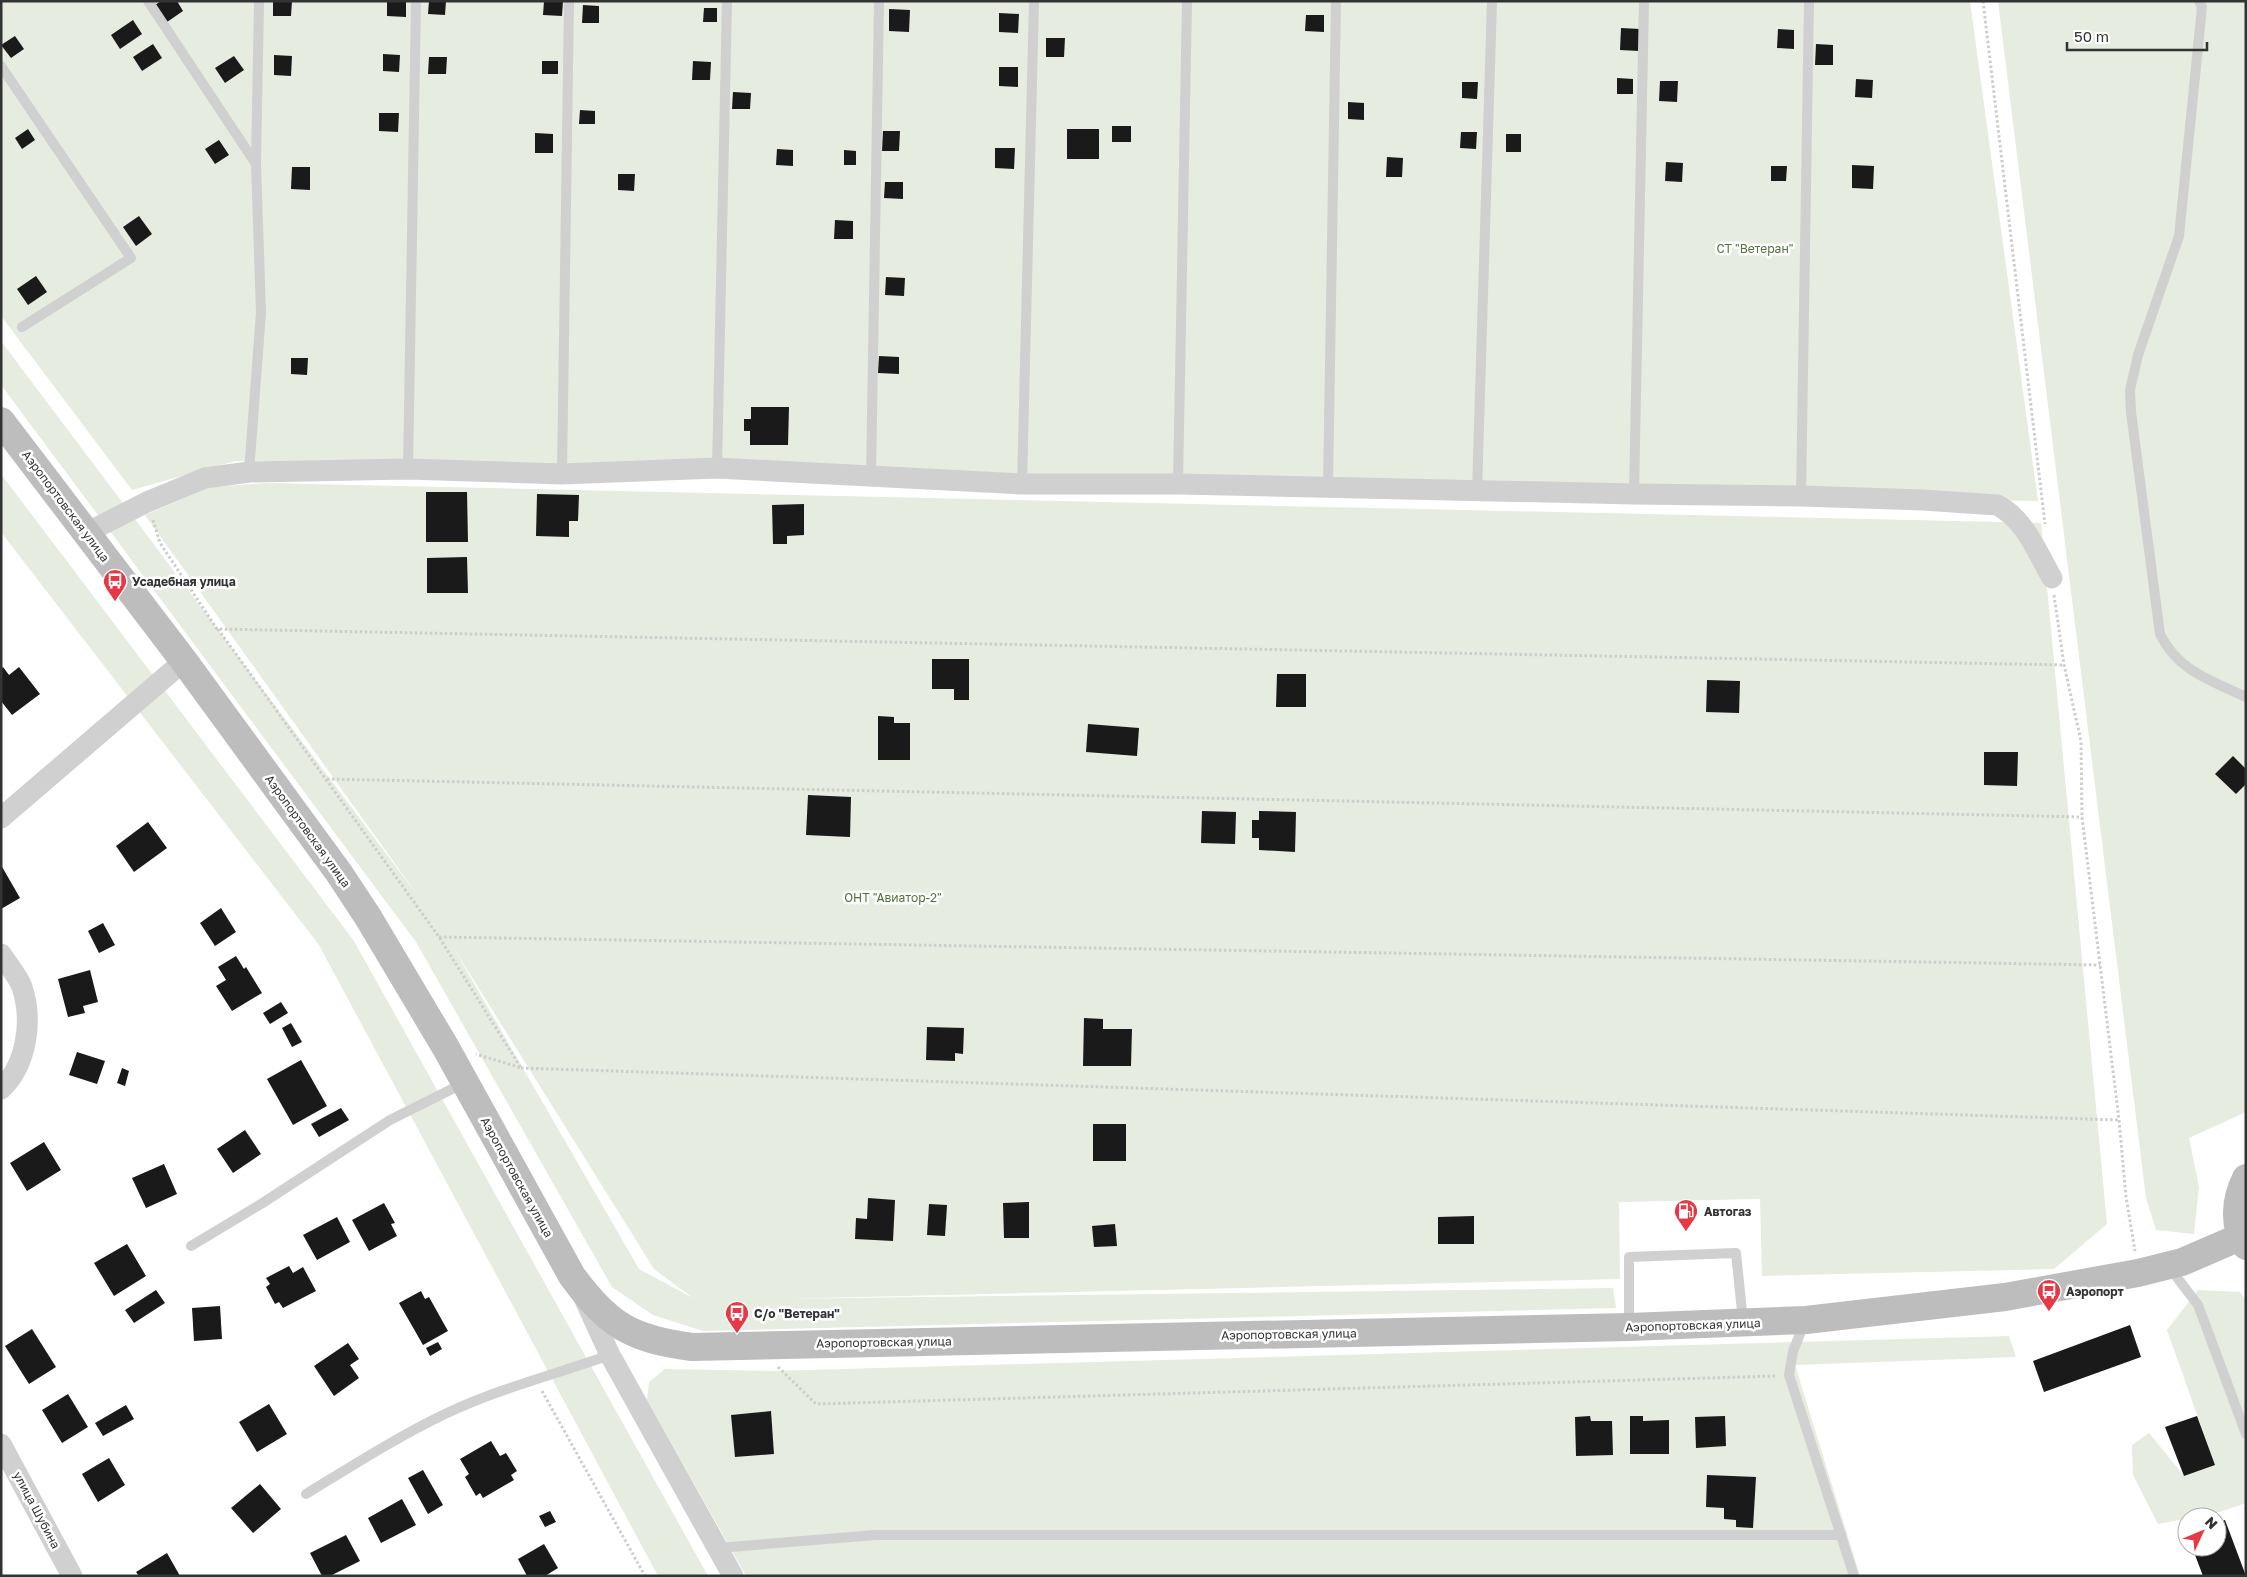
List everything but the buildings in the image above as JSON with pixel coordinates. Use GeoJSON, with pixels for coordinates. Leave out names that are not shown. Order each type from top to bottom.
{"type":"FeatureCollection","features":[{"type":"Feature","properties":{"kind":"street","name":"Аэропортовская улица"},"geometry":{"type":"LineString","coordinates":[[1,421],[184,661],[339,873],[368,917],[446,1048],[572,1276],[584,1293],[606,1315],[636,1335],[665,1343],[692,1347],[755,1344],[1743,1324],[1806,1320],[2005,1297],[2138,1273],[2168,1266],[2243,1242]]}},
{"type":"Feature","properties":{"kind":"street"},"geometry":{"type":"LineString","coordinates":[[86,533],[147,502],[205,478],[249,472],[408,469],[562,474],[717,468],[1022,484],[1328,486],[1478,491],[1801,496],[1923,500],[1997,506],[2008,510],[2018,521],[2052,578]]}},
{"type":"Feature","properties":{"kind":"street"},"geometry":{"type":"LineString","coordinates":[[1,818],[184,661]]}},
{"type":"Feature","properties":{"kind":"street"},"geometry":{"type":"LineString","coordinates":[[1,954],[21,986],[27,1009],[24,1047],[19,1063],[13,1077],[1,1089]]}},
{"type":"Feature","properties":{"kind":"street"},"geometry":{"type":"LineString","coordinates":[[2243,1242],[2236,1214],[2239,1192],[2246,1178]]}},
{"type":"Feature","properties":{"kind":"street"},"geometry":{"type":"LineString","coordinates":[[572,1276],[610,1355],[733,1576]]}},
{"type":"Feature","properties":{"kind":"street","name":"улица Шубина"},"geometry":{"type":"LineString","coordinates":[[1,1444],[72,1576]]}},
{"type":"Feature","properties":{"kind":"lane"},"geometry":{"type":"LineString","coordinates":[[148,1],[256,164]]}},
{"type":"Feature","properties":{"kind":"lane"},"geometry":{"type":"LineString","coordinates":[[249,472],[261,313],[256,164],[259,1]]}},
{"type":"Feature","properties":{"kind":"lane"},"geometry":{"type":"LineString","coordinates":[[408,469],[416,1]]}},
{"type":"Feature","properties":{"kind":"lane"},"geometry":{"type":"LineString","coordinates":[[562,474],[569,1]]}},
{"type":"Feature","properties":{"kind":"lane"},"geometry":{"type":"LineString","coordinates":[[717,468],[727,1]]}},
{"type":"Feature","properties":{"kind":"lane"},"geometry":{"type":"LineString","coordinates":[[870,476],[879,1]]}},
{"type":"Feature","properties":{"kind":"lane"},"geometry":{"type":"LineString","coordinates":[[1022,484],[1034,1]]}},
{"type":"Feature","properties":{"kind":"lane"},"geometry":{"type":"LineString","coordinates":[[1178,484],[1187,1]]}},
{"type":"Feature","properties":{"kind":"lane"},"geometry":{"type":"LineString","coordinates":[[1328,486],[1336,1]]}},
{"type":"Feature","properties":{"kind":"lane"},"geometry":{"type":"LineString","coordinates":[[1478,491],[1492,1]]}},
{"type":"Feature","properties":{"kind":"lane"},"geometry":{"type":"LineString","coordinates":[[1634,494],[1644,1]]}},
{"type":"Feature","properties":{"kind":"lane"},"geometry":{"type":"LineString","coordinates":[[1801,496],[1809,1]]}},
{"type":"Feature","properties":{"kind":"lane"},"geometry":{"type":"LineString","coordinates":[[2199,1],[2202,7],[2179,236],[2138,356],[2130,390],[2130,412],[2160,634],[2168,650],[2179,662],[2193,672],[2246,697]]}},
{"type":"Feature","properties":{"kind":"lane"},"geometry":{"type":"LineString","coordinates":[[1,66],[131,258],[22,327]]}},
{"type":"Feature","properties":{"kind":"lane"},"geometry":{"type":"LineString","coordinates":[[191,1246],[261,1204],[390,1120],[465,1083]]}},
{"type":"Feature","properties":{"kind":"lane"},"geometry":{"type":"LineString","coordinates":[[1629,1327],[1629,1258],[1736,1253],[1743,1324]]}},
{"type":"Feature","properties":{"kind":"lane"},"geometry":{"type":"LineString","coordinates":[[2168,1266],[2198,1305],[2246,1434]]}},
{"type":"Feature","properties":{"kind":"lane"},"geometry":{"type":"LineString","coordinates":[[1806,1320],[1793,1351],[1789,1375],[1854,1576]]}},
{"type":"Feature","properties":{"kind":"lane"},"geometry":{"type":"LineString","coordinates":[[306,1494],[402,1436],[447,1413],[610,1355]]}},
{"type":"Feature","properties":{"kind":"lane"},"geometry":{"type":"LineString","coordinates":[[718,1548],[875,1535],[1841,1536]]}},
{"type":"Feature","properties":{"kind":"path"},"geometry":{"type":"LineString","coordinates":[[1983,1],[2046,529]]}},
{"type":"Feature","properties":{"kind":"path"},"geometry":{"type":"LineString","coordinates":[[147,502],[160,543],[217,629],[327,779],[438,937],[521,1068]]}},
{"type":"Feature","properties":{"kind":"path"},"geometry":{"type":"LineString","coordinates":[[2052,578],[2064,665],[2081,741],[2082,817],[2119,1120],[2126,1197],[2138,1273]]}},
{"type":"Feature","properties":{"kind":"path"},"geometry":{"type":"LineString","coordinates":[[217,629],[2064,665]]}},
{"type":"Feature","properties":{"kind":"path"},"geometry":{"type":"LineString","coordinates":[[327,779],[2082,817]]}},
{"type":"Feature","properties":{"kind":"path"},"geometry":{"type":"LineString","coordinates":[[438,937],[2100,965]]}},
{"type":"Feature","properties":{"kind":"path"},"geometry":{"type":"LineString","coordinates":[[446,1048],[492,1058],[521,1068],[2119,1120]]}},
{"type":"Feature","properties":{"kind":"path"},"geometry":{"type":"LineString","coordinates":[[755,1344],[816,1404],[1789,1375]]}},
{"type":"Feature","properties":{"kind":"path"},"geometry":{"type":"LineString","coordinates":[[536,1380],[645,1576]]}},
{"type":"Feature","properties":{"kind":"green space","name":"СТ \"Ветеран\""},"geometry":{"type":"Polygon","coordinates":[[[1,1],[1970,1],[2038,501],[235,461],[132,490],[1,316],[1,1]]]}},
{"type":"Feature","properties":{"kind":"green space"},"geometry":{"type":"Polygon","coordinates":[[[1998,1],[2246,1],[2246,1112],[2189,1138],[2199,1187],[2194,1234],[2156,1230],[2146,1198],[1998,1]]]}},
{"type":"Feature","properties":{"kind":"green space","name":"ОНТ \"Авиатор-2\""},"geometry":{"type":"Polygon","coordinates":[[[1,341],[421,900],[145,515],[210,487],[266,483],[2041,523],[2107,1224],[2054,1269],[1762,1276],[1760,1199],[1619,1202],[1620,1279],[776,1299],[1613,1288],[1616,1308],[703,1331],[653,1315],[612,1287],[416,942],[1,385],[1,341]],[[453,947],[639,1269],[693,1298],[654,1269],[453,947]]]}},
{"type":"Feature","properties":{"kind":"green space"},"geometry":{"type":"Polygon","coordinates":[[[1,474],[354,941],[708,1576],[658,1576],[319,945],[1,532],[1,474]]]}},
{"type":"Feature","properties":{"kind":"green space"},"geometry":{"type":"Polygon","coordinates":[[[2198,1290],[2240,1292],[2246,1300],[2246,1503],[2227,1510],[2227,1507],[2177,1507],[2177,1520],[2158,1524],[2133,1475],[2132,1445],[2149,1433],[2184,1476],[2215,1465],[2167,1330],[2198,1290]]]}},
{"type":"Feature","properties":{"kind":"green space"},"geometry":{"type":"Polygon","coordinates":[[[2009,1336],[2016,1357],[1795,1365],[1860,1576],[746,1576],[647,1400],[649,1382],[665,1369],[774,1371],[2009,1336]],[[770,1411],[732,1415],[735,1457],[774,1454],[770,1411]]]}},
{"type":"Feature","properties":{"kind":"place","name":"Усадебная улица"},"geometry":{"type":"Point","coordinates":[115,602]}},
{"type":"Feature","properties":{"kind":"place","name":"Автогаз"},"geometry":{"type":"Point","coordinates":[1686,1232]}},
{"type":"Feature","properties":{"kind":"place","name":"Аэропорт"},"geometry":{"type":"Point","coordinates":[2049,1312]}},
{"type":"Feature","properties":{"kind":"place","name":"С/о \"Ветеран\""},"geometry":{"type":"Point","coordinates":[737,1334]}}]}
